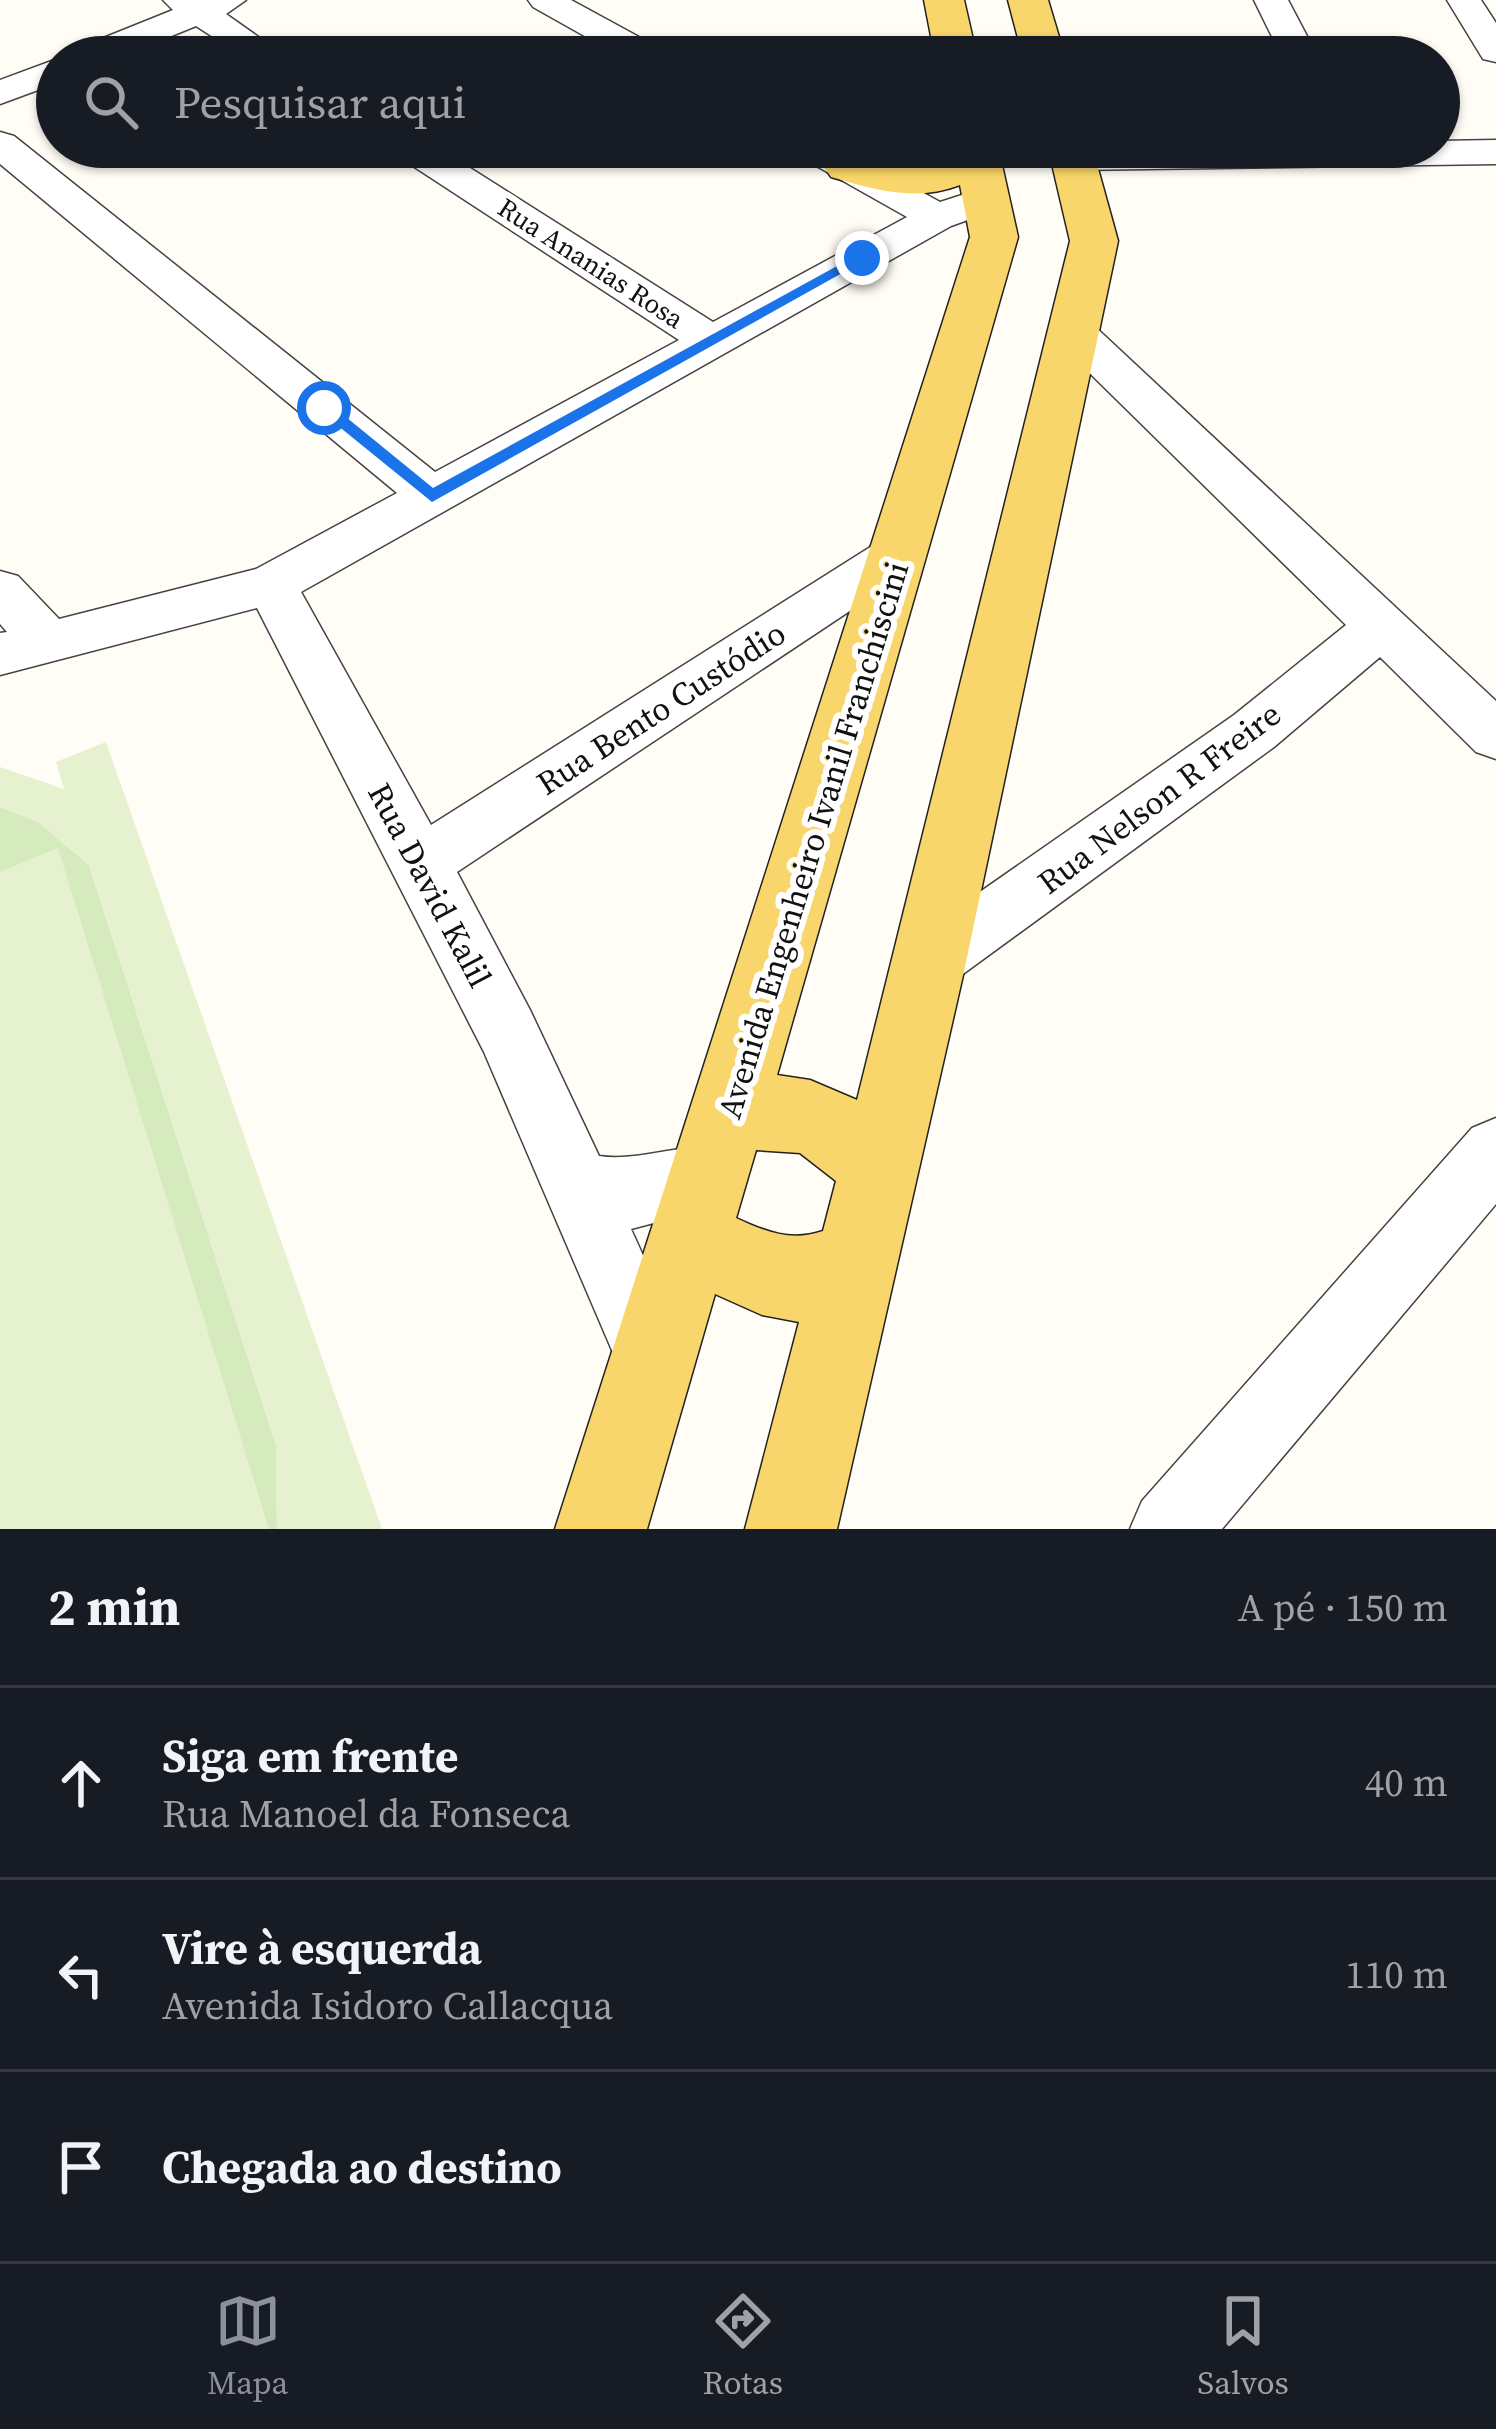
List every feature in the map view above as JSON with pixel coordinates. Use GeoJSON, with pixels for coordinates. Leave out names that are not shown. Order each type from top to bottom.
{"type":"FeatureCollection","features":[{"type":"Feature","properties":{"kind":"main road"},"geometry":{"type":"LineString","coordinates":[[943,0],[951,36]]}},
{"type":"Feature","properties":{"kind":"main road"},"geometry":{"type":"LineString","coordinates":[[1028,0],[1038,36]]}},
{"type":"Feature","properties":{"kind":"main road"},"geometry":{"type":"LineString","coordinates":[[859,168],[880,176],[931,182],[956,168]]}},
{"type":"Feature","properties":{"kind":"main road"},"geometry":{"type":"LineString","coordinates":[[968,178],[1054,194],[1072,168]]}},
{"type":"Feature","properties":{"kind":"main road"},"geometry":{"type":"LineString","coordinates":[[790,1529],[930,962],[1094,241],[1076,168]]}},
{"type":"Feature","properties":{"kind":"main road","name":"Avenida Engenheiro Ivanil Franchiscini"},"geometry":{"type":"LineString","coordinates":[[602,1529],[994,237],[968,178]]}},
{"type":"Feature","properties":{"kind":"main road"},"geometry":{"type":"LineString","coordinates":[[853,1263],[801,1280],[762,1274],[709,1178],[785,1109],[834,1126],[877,1165]]}},
{"type":"Feature","properties":{"kind":"street"},"geometry":{"type":"LineString","coordinates":[[545,0],[610,36]]}},
{"type":"Feature","properties":{"kind":"street"},"geometry":{"type":"LineString","coordinates":[[1271,0],[1289,36]]}},
{"type":"Feature","properties":{"kind":"street"},"geometry":{"type":"LineString","coordinates":[[1464,0],[1496,51]]}},
{"type":"Feature","properties":{"kind":"street"},"geometry":{"type":"LineString","coordinates":[[134,36],[203,4],[243,36]]}},
{"type":"Feature","properties":{"kind":"street"},"geometry":{"type":"LineString","coordinates":[[0,93],[36,78]]}},
{"type":"Feature","properties":{"kind":"street"},"geometry":{"type":"LineString","coordinates":[[1460,133],[1496,132]]}},
{"type":"Feature","properties":{"kind":"street"},"geometry":{"type":"LineString","coordinates":[[0,144],[432,496]]}},
{"type":"Feature","properties":{"kind":"street"},"geometry":{"type":"LineString","coordinates":[[1460,152],[1496,152]]}},
{"type":"Feature","properties":{"kind":"street","name":"Rua Ananias Rosa"},"geometry":{"type":"LineString","coordinates":[[443,168],[712,341]]}},
{"type":"Feature","properties":{"kind":"street"},"geometry":{"type":"LineString","coordinates":[[902,168],[968,178]]}},
{"type":"Feature","properties":{"kind":"street"},"geometry":{"type":"LineString","coordinates":[[0,590],[24,648],[271,585],[712,341],[968,178]]}},
{"type":"Feature","properties":{"kind":"street"},"geometry":{"type":"LineString","coordinates":[[1073,332],[1496,736]]}},
{"type":"Feature","properties":{"kind":"street","name":"Rua Bento Custódio"},"geometry":{"type":"LineString","coordinates":[[420,864],[901,552]]}},
{"type":"Feature","properties":{"kind":"street","name":"Rua David Kalil"},"geometry":{"type":"LineString","coordinates":[[271,585],[420,864],[581,1188],[614,1277],[652,1357]]}},
{"type":"Feature","properties":{"kind":"street","name":"Rua Nelson R Freire"},"geometry":{"type":"LineString","coordinates":[[930,962],[1254,731],[1381,626]]}},
{"type":"Feature","properties":{"kind":"street"},"geometry":{"type":"LineString","coordinates":[[1170,1529],[1496,1152]]}},
{"type":"Feature","properties":{"kind":"street"},"geometry":{"type":"LineString","coordinates":[[581,1188],[627,1195],[709,1178]]}},
{"type":"Feature","properties":{"kind":"green space"},"geometry":{"type":"Polygon","coordinates":[[[106,742],[382,1529],[277,1529],[276,1445],[89,865],[37,821],[0,807],[0,767],[64,789],[56,762],[106,742]]]}},
{"type":"Feature","properties":{"kind":"green space"},"geometry":{"type":"Polygon","coordinates":[[[0,807],[37,821],[89,865],[276,1445],[277,1529],[0,1529],[0,807]]]}},
{"type":"Feature","properties":{"kind":"green space"},"geometry":{"type":"Polygon","coordinates":[[[58,848],[269,1529],[0,1529],[0,872],[58,848]]]}},
{"type":"Feature","properties":{"kind":"route"},"geometry":{"type":"LineString","coordinates":[[324,408],[432,496],[862,258]]}}]}
